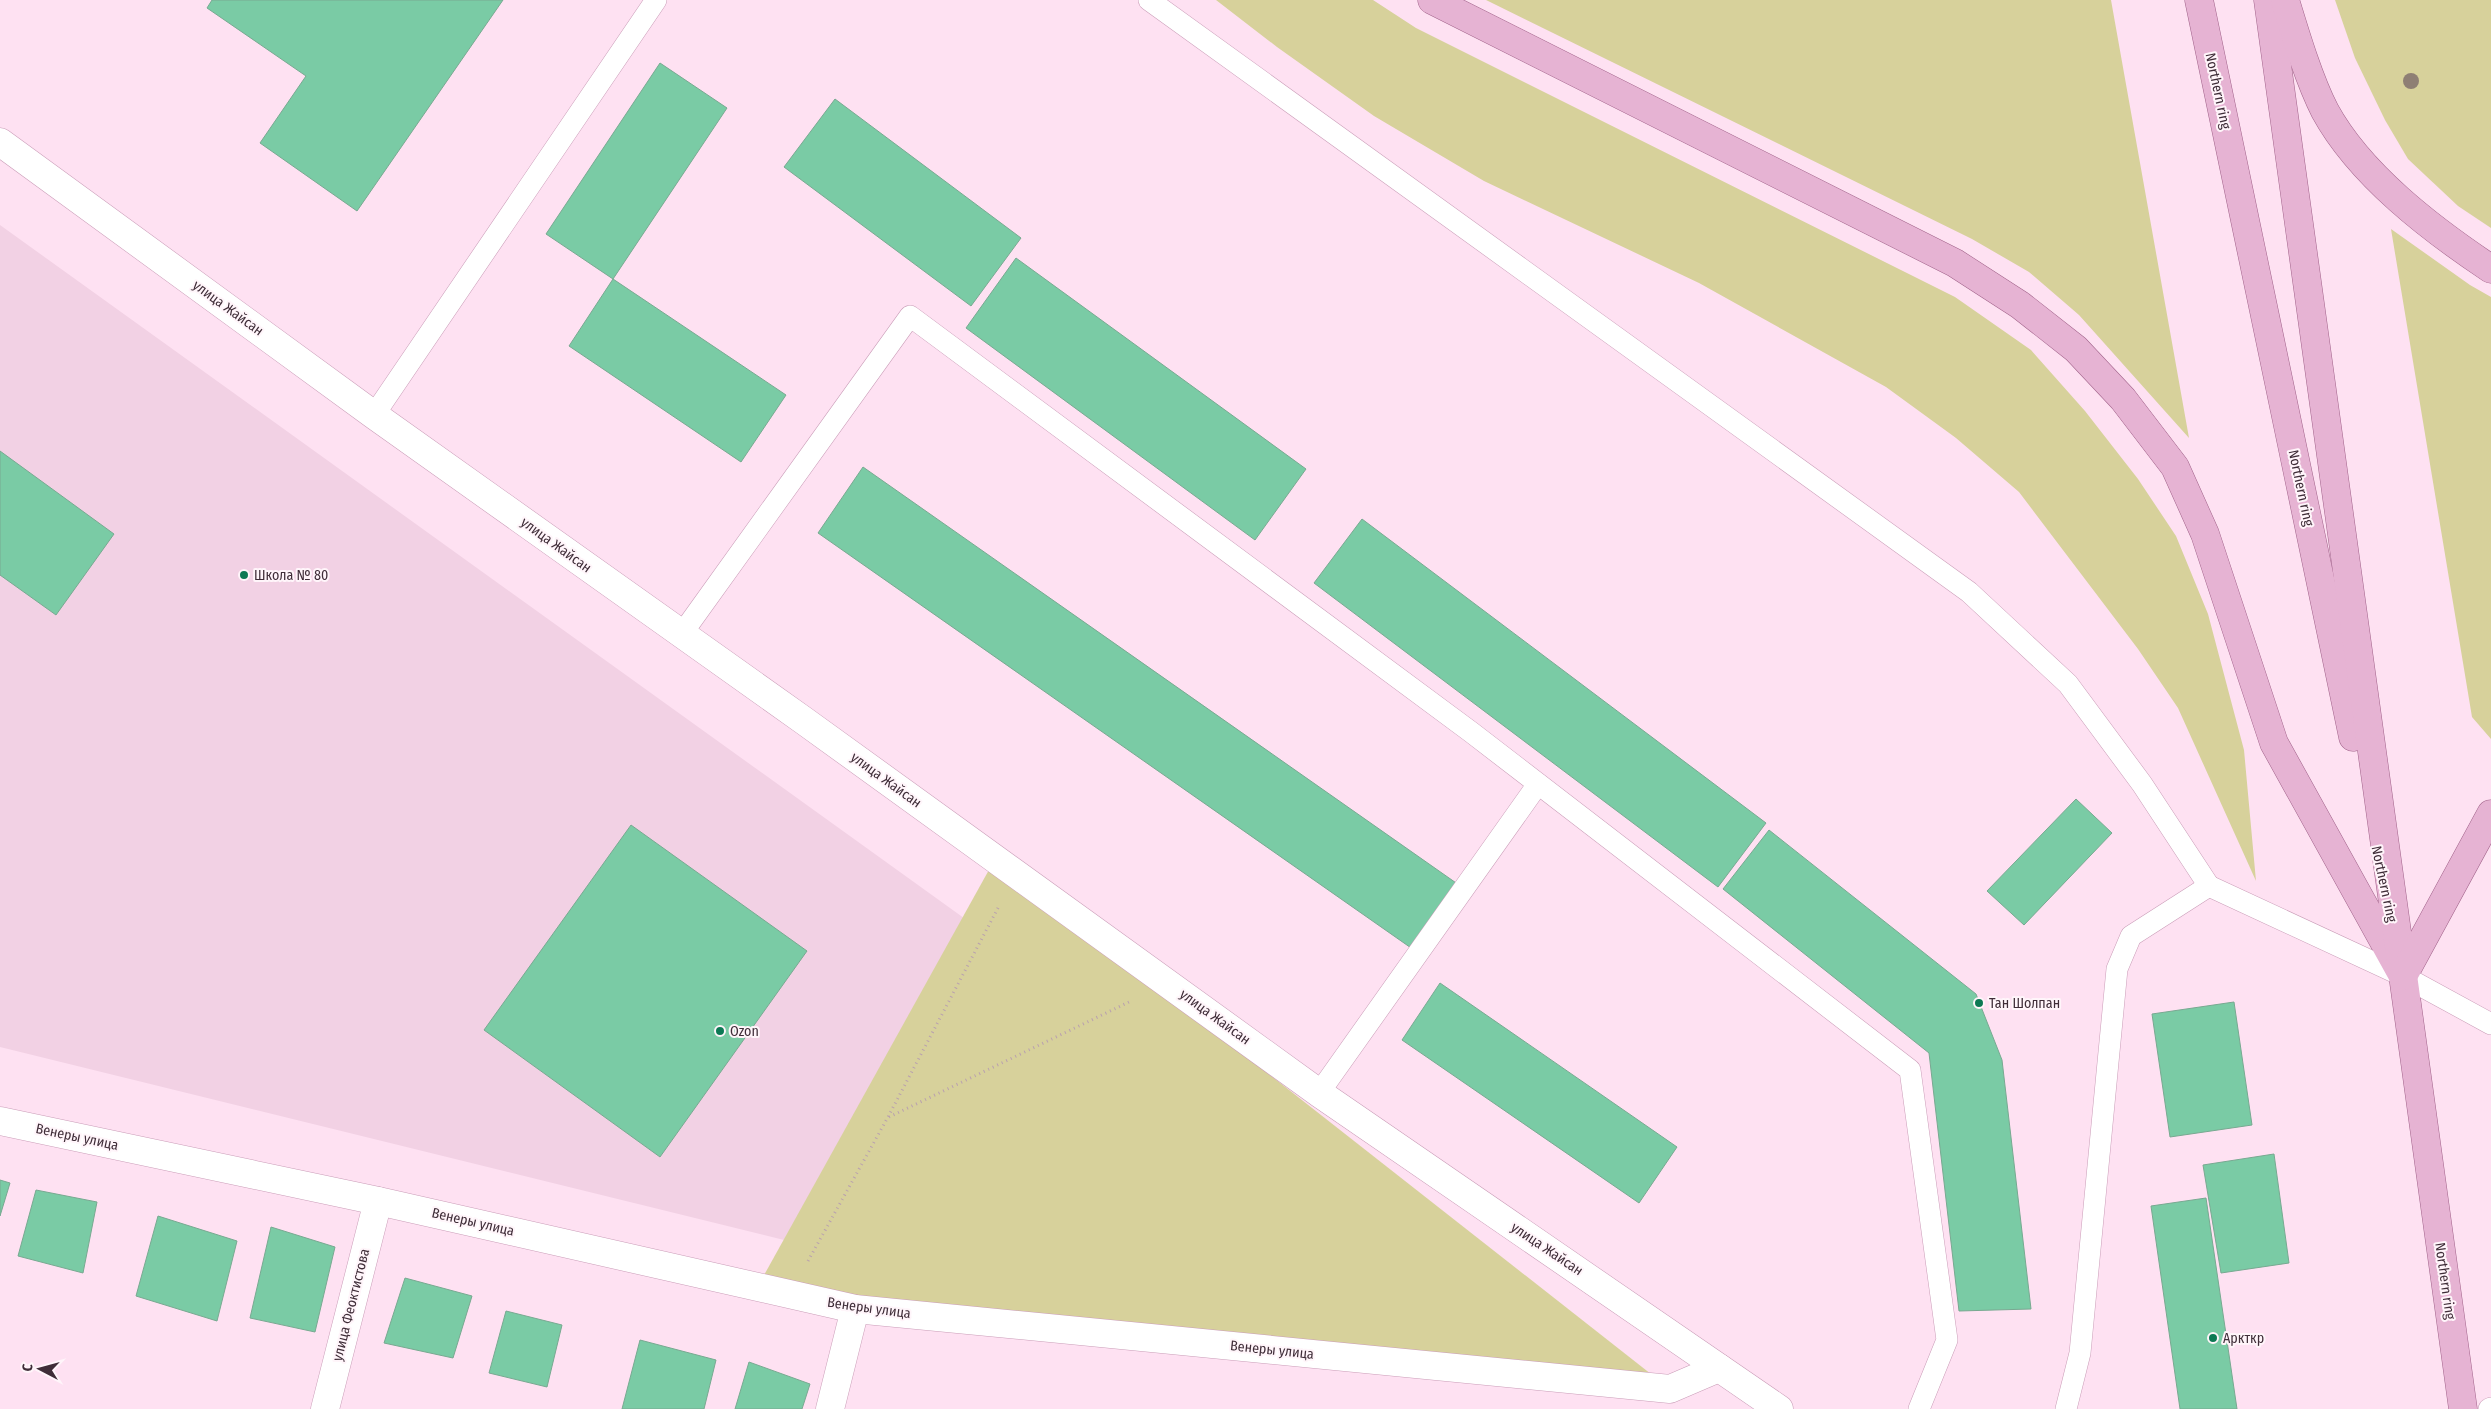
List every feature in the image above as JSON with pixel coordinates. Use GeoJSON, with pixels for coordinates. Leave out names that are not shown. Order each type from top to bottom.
{"type":"FeatureCollection","features":[{"type":"Feature","properties":{"kind":"main road"},"geometry":{"type":"LineString","coordinates":[[1432,0],[1955,263],[2020,305],[2076,350],[2123,399],[2175,467],[2205,534],[2274,743],[2403,976]]}},
{"type":"Feature","properties":{"kind":"main road","name":"Northern ring"},"geometry":{"type":"LineString","coordinates":[[2199,0],[2403,976]]}},
{"type":"Feature","properties":{"kind":"main road","name":"Northern ring"},"geometry":{"type":"LineString","coordinates":[[2268,0],[2463,1409]]}},
{"type":"Feature","properties":{"kind":"main road"},"geometry":{"type":"LineString","coordinates":[[2285,0],[2324,110],[2344,140],[2373,173],[2414,211],[2456,246],[2491,269]]}},
{"type":"Feature","properties":{"kind":"main road"},"geometry":{"type":"LineString","coordinates":[[2403,976],[2491,814]]}},
{"type":"Feature","properties":{"kind":"street","name":"улица Жайсан"},"geometry":{"type":"LineString","coordinates":[[0,142],[374,415],[1319,1093],[1779,1409]]}},
{"type":"Feature","properties":{"kind":"street","name":"Венеры улица"},"geometry":{"type":"LineString","coordinates":[[0,1121],[378,1201],[855,1308],[1670,1390],[1719,1368]]}},
{"type":"Feature","properties":{"kind":"street","name":"улица Феоктистова"},"geometry":{"type":"LineString","coordinates":[[325,1409],[378,1201]]}},
{"type":"Feature","properties":{"kind":"street"},"geometry":{"type":"LineString","coordinates":[[830,1409],[855,1308]]}},
{"type":"Feature","properties":{"kind":"lane"},"geometry":{"type":"LineString","coordinates":[[374,415],[656,0]]}},
{"type":"Feature","properties":{"kind":"lane"},"geometry":{"type":"LineString","coordinates":[[1149,0],[1969,592],[2068,684],[2142,784],[2209,886],[2403,976],[2491,1024]]}},
{"type":"Feature","properties":{"kind":"lane"},"geometry":{"type":"LineString","coordinates":[[681,635],[910,316],[1538,784],[1910,1070],[1947,1340],[1919,1409]]}},
{"type":"Feature","properties":{"kind":"lane"},"geometry":{"type":"LineString","coordinates":[[1319,1093],[1538,784]]}},
{"type":"Feature","properties":{"kind":"lane"},"geometry":{"type":"LineString","coordinates":[[2066,1409],[2080,1353],[2117,969],[2131,936],[2209,886]]}},
{"type":"Feature","properties":{"kind":"path"},"geometry":{"type":"LineString","coordinates":[[790,1293],[888,1117],[1016,874]]}},
{"type":"Feature","properties":{"kind":"path"},"geometry":{"type":"LineString","coordinates":[[888,1117],[1168,983]]}},
{"type":"Feature","properties":{"kind":"shaded area"},"geometry":{"type":"Polygon","coordinates":[[[1216,0],[1373,0],[1416,28],[1955,297],[2031,350],[2085,411],[2138,479],[2176,536],[2208,614],[2244,750],[2256,881],[2178,708],[2138,649],[2019,492],[1956,438],[1886,387],[1699,283],[1484,181],[1374,116],[1277,47],[1216,0]]]}},
{"type":"Feature","properties":{"kind":"shaded area"},"geometry":{"type":"Polygon","coordinates":[[[1486,0],[2111,0],[2189,438],[2079,315],[2029,272],[1972,239],[1486,0]]]}},
{"type":"Feature","properties":{"kind":"shaded area"},"geometry":{"type":"Polygon","coordinates":[[[2335,0],[2491,0],[2491,228],[2458,206],[2408,159],[2385,120],[2355,58],[2335,0]]]}},
{"type":"Feature","properties":{"kind":"shaded area","name":"Школа № 80"},"geometry":{"type":"Polygon","coordinates":[[[0,225],[975,926],[784,1240],[0,1047],[0,225]]]}},
{"type":"Feature","properties":{"kind":"shaded area"},"geometry":{"type":"Polygon","coordinates":[[[2391,229],[2470,285],[2491,297],[2491,739],[2472,717],[2391,229]]]}},
{"type":"Feature","properties":{"kind":"shaded area"},"geometry":{"type":"Polygon","coordinates":[[[995,859],[1670,1389],[758,1286],[995,859]]]}},
{"type":"Feature","properties":{"kind":"building"},"geometry":{"type":"Polygon","coordinates":[[[212,0],[503,0],[357,211],[260,143],[306,76],[207,8],[212,0]]]}},
{"type":"Feature","properties":{"kind":"building"},"geometry":{"type":"Polygon","coordinates":[[[660,63],[727,108],[613,279],[546,234],[660,63]]]}},
{"type":"Feature","properties":{"kind":"building"},"geometry":{"type":"Polygon","coordinates":[[[835,99],[1021,238],[971,306],[784,167],[835,99]]]}},
{"type":"Feature","properties":{"kind":"building"},"geometry":{"type":"Polygon","coordinates":[[[1016,258],[1306,469],[1255,540],[966,328],[1016,258]]]}},
{"type":"Feature","properties":{"kind":"building"},"geometry":{"type":"Polygon","coordinates":[[[613,279],[786,395],[741,462],[569,346],[613,279]]]}},
{"type":"Feature","properties":{"kind":"building"},"geometry":{"type":"Polygon","coordinates":[[[0,451],[114,534],[56,615],[0,575],[0,451]]]}},
{"type":"Feature","properties":{"kind":"building"},"geometry":{"type":"Polygon","coordinates":[[[863,467],[1459,885],[1414,950],[818,533],[863,467]]]}},
{"type":"Feature","properties":{"kind":"building"},"geometry":{"type":"Polygon","coordinates":[[[1362,519],[1766,823],[1718,887],[1314,583],[1362,519]]]}},
{"type":"Feature","properties":{"kind":"building"},"geometry":{"type":"Polygon","coordinates":[[[2076,799],[2112,833],[2024,925],[1987,891],[2076,799]]]}},
{"type":"Feature","properties":{"kind":"building"},"geometry":{"type":"Polygon","coordinates":[[[631,825],[807,951],[660,1157],[484,1030],[631,825]]]}},
{"type":"Feature","properties":{"kind":"building"},"geometry":{"type":"Polygon","coordinates":[[[1769,830],[1976,994],[2002,1060],[2031,1309],[1959,1311],[1929,1053],[1723,889],[1769,830]]]}},
{"type":"Feature","properties":{"kind":"building"},"geometry":{"type":"Polygon","coordinates":[[[1440,983],[1677,1147],[1639,1203],[1402,1040],[1440,983]]]}},
{"type":"Feature","properties":{"kind":"building"},"geometry":{"type":"Polygon","coordinates":[[[2234,1002],[2252,1125],[2170,1137],[2152,1014],[2234,1002]]]}},
{"type":"Feature","properties":{"kind":"building"},"geometry":{"type":"Polygon","coordinates":[[[2274,1154],[2289,1263],[2221,1273],[2203,1165],[2274,1154]]]}},
{"type":"Feature","properties":{"kind":"building"},"geometry":{"type":"Polygon","coordinates":[[[0,1180],[10,1183],[0,1216],[0,1180]]]}},
{"type":"Feature","properties":{"kind":"building"},"geometry":{"type":"Polygon","coordinates":[[[36,1190],[97,1202],[83,1273],[18,1256],[36,1190]]]}},
{"type":"Feature","properties":{"kind":"building"},"geometry":{"type":"Polygon","coordinates":[[[2206,1198],[2237,1409],[2180,1409],[2151,1206],[2206,1198]]]}},
{"type":"Feature","properties":{"kind":"building"},"geometry":{"type":"Polygon","coordinates":[[[158,1216],[237,1241],[217,1321],[136,1296],[158,1216]]]}},
{"type":"Feature","properties":{"kind":"building"},"geometry":{"type":"Polygon","coordinates":[[[271,1227],[335,1247],[315,1332],[250,1318],[271,1227]]]}},
{"type":"Feature","properties":{"kind":"building"},"geometry":{"type":"Polygon","coordinates":[[[405,1278],[472,1296],[453,1358],[384,1343],[405,1278]]]}},
{"type":"Feature","properties":{"kind":"building"},"geometry":{"type":"Polygon","coordinates":[[[506,1311],[562,1325],[547,1387],[489,1373],[506,1311]]]}},
{"type":"Feature","properties":{"kind":"building"},"geometry":{"type":"Polygon","coordinates":[[[640,1340],[716,1360],[704,1409],[622,1409],[640,1340]]]}},
{"type":"Feature","properties":{"kind":"building"},"geometry":{"type":"Polygon","coordinates":[[[749,1362],[810,1384],[802,1409],[735,1409],[749,1362]]]}},
{"type":"Feature","properties":{"kind":"place","name":"Школа № 80"},"geometry":{"type":"Point","coordinates":[244,575]}},
{"type":"Feature","properties":{"kind":"place","name":"Тан Шолпан"},"geometry":{"type":"Point","coordinates":[1979,1003]}},
{"type":"Feature","properties":{"kind":"place","name":"Ozon"},"geometry":{"type":"Point","coordinates":[720,1031]}},
{"type":"Feature","properties":{"kind":"place","name":"Аркткр"},"geometry":{"type":"Point","coordinates":[2213,1338]}}]}
